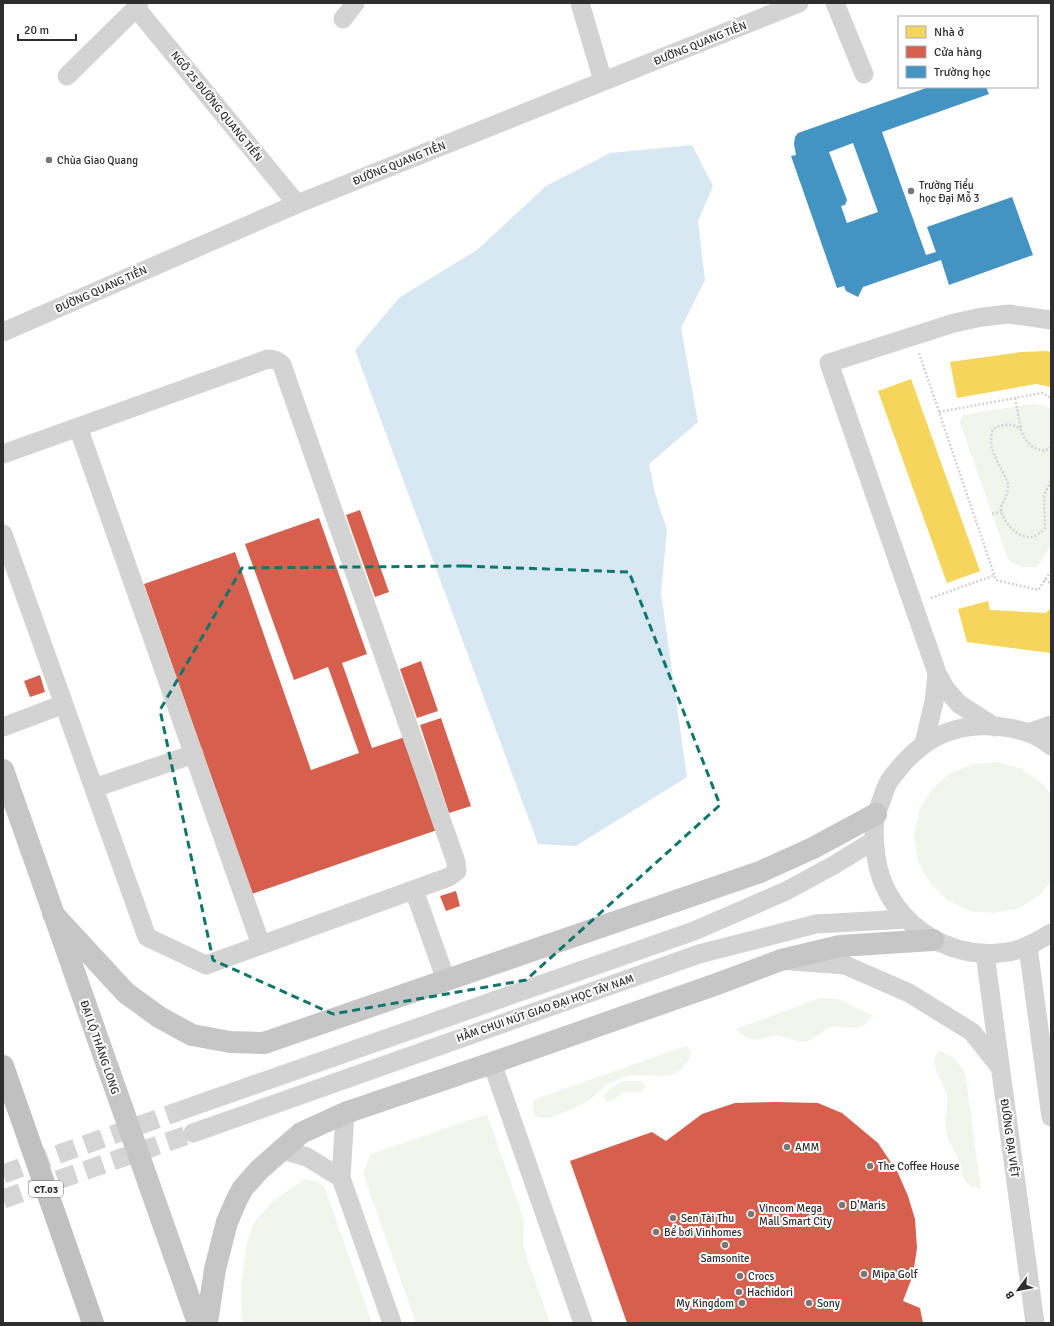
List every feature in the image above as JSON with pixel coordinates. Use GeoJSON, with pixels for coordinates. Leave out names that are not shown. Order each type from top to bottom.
{"type":"FeatureCollection","features":[{"type":"Feature","properties":{"kind":"highway"},"geometry":{"type":"LineString","coordinates":[[3,1059],[13,1094]]}},
{"type":"Feature","properties":{"kind":"highway","name":"CT.03"},"geometry":{"type":"LineString","coordinates":[[3,1066],[92,1323]]}},
{"type":"Feature","properties":{"kind":"highway"},"geometry":{"type":"LineString","coordinates":[[79,1284],[99,1323]]}},
{"type":"Feature","properties":{"kind":"main road","name":"ĐẠI LỘ THĂNG LONG"},"geometry":{"type":"LineString","coordinates":[[3,770],[198,1323]]}},
{"type":"Feature","properties":{"kind":"main road"},"geometry":{"type":"LineString","coordinates":[[54,914],[126,993],[159,1017],[192,1035],[230,1042],[264,1043],[760,872],[813,848],[876,814]]}},
{"type":"Feature","properties":{"kind":"main road"},"geometry":{"type":"LineString","coordinates":[[207,1323],[215,1269],[227,1222],[242,1188],[259,1170],[301,1133],[345,1113],[492,1063],[781,960],[840,946],[933,940]]}},
{"type":"Feature","properties":{"kind":"street"},"geometry":{"type":"LineString","coordinates":[[343,19],[355,3]]}},
{"type":"Feature","properties":{"kind":"street"},"geometry":{"type":"LineString","coordinates":[[580,3],[603,81]]}},
{"type":"Feature","properties":{"kind":"street","name":"ĐƯỜNG QUANG TIẾN"},"geometry":{"type":"LineString","coordinates":[[3,332],[297,204],[799,3]]}},
{"type":"Feature","properties":{"kind":"street"},"geometry":{"type":"LineString","coordinates":[[835,3],[864,74]]}},
{"type":"Feature","properties":{"kind":"street","name":"NGÕ 25 ĐƯỜNG QUANG TIẾN"},"geometry":{"type":"LineString","coordinates":[[67,76],[138,5],[297,204]]}},
{"type":"Feature","properties":{"kind":"street"},"geometry":{"type":"LineString","coordinates":[[995,727],[959,704],[945,688],[937,673],[829,363],[954,323],[982,317],[1009,314],[1051,320]]}},
{"type":"Feature","properties":{"kind":"street"},"geometry":{"type":"LineString","coordinates":[[3,454],[268,359],[278,361],[282,365],[456,862],[457,871],[449,877],[206,965],[147,937],[3,534]]}},
{"type":"Feature","properties":{"kind":"street"},"geometry":{"type":"LineString","coordinates":[[78,427],[262,945]]}},
{"type":"Feature","properties":{"kind":"street"},"geometry":{"type":"LineString","coordinates":[[924,743],[934,702],[937,673]]}},
{"type":"Feature","properties":{"kind":"street"},"geometry":{"type":"LineString","coordinates":[[3,727],[64,704]]}},
{"type":"Feature","properties":{"kind":"street"},"geometry":{"type":"LineString","coordinates":[[1051,746],[1048,742],[1014,728],[978,725],[952,730],[924,743],[912,753],[889,780],[876,814],[873,841],[878,870],[889,896],[906,920],[933,940],[958,950],[985,954],[1007,952],[1028,947],[1051,934]]}},
{"type":"Feature","properties":{"kind":"street"},"geometry":{"type":"LineString","coordinates":[[1028,733],[1051,725]]}},
{"type":"Feature","properties":{"kind":"street"},"geometry":{"type":"LineString","coordinates":[[94,788],[194,754]]}},
{"type":"Feature","properties":{"kind":"street"},"geometry":{"type":"LineString","coordinates":[[185,1108],[694,931],[786,891],[834,865],[873,841]]}},
{"type":"Feature","properties":{"kind":"street"},"geometry":{"type":"LineString","coordinates":[[414,890],[446,980]]}},
{"type":"Feature","properties":{"kind":"street","name":"HẦM CHUI NÚT GIAO ĐẠI HỌC TÂY NAM"},"geometry":{"type":"LineString","coordinates":[[193,1133],[699,954],[816,924],[906,920]]}},
{"type":"Feature","properties":{"kind":"street"},"geometry":{"type":"LineString","coordinates":[[1028,947],[1051,1117]]}},
{"type":"Feature","properties":{"kind":"street","name":"ĐƯỜNG ĐẠI VIỆT"},"geometry":{"type":"LineString","coordinates":[[985,954],[1035,1323]]}},
{"type":"Feature","properties":{"kind":"street"},"geometry":{"type":"LineString","coordinates":[[781,960],[845,965],[909,993],[972,1032],[1000,1067]]}},
{"type":"Feature","properties":{"kind":"street"},"geometry":{"type":"LineString","coordinates":[[492,1063],[583,1323]]}},
{"type":"Feature","properties":{"kind":"street"},"geometry":{"type":"LineString","coordinates":[[345,1113],[341,1178],[392,1323]]}},
{"type":"Feature","properties":{"kind":"street"},"geometry":{"type":"LineString","coordinates":[[282,1150],[307,1157],[341,1178]]}},
{"type":"Feature","properties":{"kind":"path"},"geometry":{"type":"LineString","coordinates":[[919,353],[996,580],[1038,590],[1051,571]]}},
{"type":"Feature","properties":{"kind":"path"},"geometry":{"type":"LineString","coordinates":[[939,412],[1042,393],[1051,398]]}},
{"type":"Feature","properties":{"kind":"path"},"geometry":{"type":"LineString","coordinates":[[1015,398],[1021,430],[1027,443],[1033,448],[1044,451],[1051,447]]}},
{"type":"Feature","properties":{"kind":"path"},"geometry":{"type":"LineString","coordinates":[[1021,430],[1017,427],[1004,425],[993,429],[990,436],[992,450],[1008,484],[1008,490],[1005,500],[1001,506],[1001,512],[1014,530],[1026,537],[1032,537],[1045,528],[1044,495],[1051,481]]}},
{"type":"Feature","properties":{"kind":"path"},"geometry":{"type":"LineString","coordinates":[[992,514],[1001,512]]}},
{"type":"Feature","properties":{"kind":"path"},"geometry":{"type":"LineString","coordinates":[[926,599],[995,575]]}},
{"type":"Feature","properties":{"kind":"path"},"geometry":{"type":"LineString","coordinates":[[1045,579],[1051,584]]}},
{"type":"Feature","properties":{"kind":"highlighted area"},"geometry":{"type":"Polygon","coordinates":[[[464,566],[629,572],[720,805],[526,980],[333,1014],[213,960],[160,710],[242,568],[464,566]]]}},
{"type":"Feature","properties":{"kind":"shaded area"},"geometry":{"type":"Polygon","coordinates":[[[692,145],[713,186],[698,221],[705,280],[681,328],[698,422],[649,464],[655,493],[667,530],[661,593],[687,777],[576,846],[538,844],[355,350],[400,297],[477,250],[546,186],[610,153],[692,145]]]}},
{"type":"Feature","properties":{"kind":"shaded area"},"geometry":{"type":"Polygon","coordinates":[[[1032,404],[1041,405],[1051,409],[1051,545],[1038,566],[1025,567],[1018,566],[1008,559],[960,423],[963,415],[1032,404]]]}},
{"type":"Feature","properties":{"kind":"shaded area"},"geometry":{"type":"Polygon","coordinates":[[[998,762],[1022,769],[1042,783],[1051,795],[1051,881],[1040,895],[1019,908],[994,913],[970,911],[947,900],[930,883],[918,861],[914,836],[919,811],[931,790],[950,773],[973,764],[998,762]]]}},
{"type":"Feature","properties":{"kind":"shaded area"},"geometry":{"type":"Polygon","coordinates":[[[820,998],[838,999],[872,1015],[864,1025],[859,1027],[832,1027],[811,1040],[804,1042],[779,1036],[751,1039],[742,1035],[736,1029],[820,998]]]}},
{"type":"Feature","properties":{"kind":"shaded area"},"geometry":{"type":"Polygon","coordinates":[[[686,1046],[691,1051],[690,1055],[685,1065],[679,1071],[665,1076],[633,1075],[616,1080],[589,1100],[561,1114],[543,1118],[535,1116],[533,1112],[533,1101],[535,1099],[686,1046]]]}},
{"type":"Feature","properties":{"kind":"shaded area"},"geometry":{"type":"Polygon","coordinates":[[[939,1050],[953,1057],[965,1072],[981,1189],[972,1186],[965,1181],[959,1161],[949,1142],[946,1126],[947,1096],[935,1068],[935,1057],[939,1050]]]}},
{"type":"Feature","properties":{"kind":"shaded area"},"geometry":{"type":"Polygon","coordinates":[[[623,1081],[643,1082],[646,1087],[641,1092],[623,1092],[612,1101],[606,1102],[604,1096],[605,1094],[623,1081]]]}},
{"type":"Feature","properties":{"kind":"shaded area"},"geometry":{"type":"Polygon","coordinates":[[[487,1114],[524,1220],[523,1246],[550,1323],[416,1323],[363,1174],[371,1154],[487,1114]]]}},
{"type":"Feature","properties":{"kind":"shaded area"},"geometry":{"type":"Polygon","coordinates":[[[305,1179],[317,1181],[325,1188],[372,1323],[242,1323],[241,1288],[246,1247],[253,1224],[273,1201],[305,1179]]]}},
{"type":"Feature","properties":{"kind":"building: Nhà ở"},"geometry":{"type":"Polygon","coordinates":[[[1021,352],[1051,352],[1051,387],[1036,384],[957,398],[950,362],[1021,352]]]}},
{"type":"Feature","properties":{"kind":"building: Nhà ở"},"geometry":{"type":"Polygon","coordinates":[[[911,379],[980,571],[947,583],[878,391],[911,379]]]}},
{"type":"Feature","properties":{"kind":"building: Nhà ở"},"geometry":{"type":"Polygon","coordinates":[[[988,601],[990,610],[1046,613],[1051,608],[1051,653],[967,642],[958,609],[988,601]]]}},
{"type":"Feature","properties":{"kind":"building: Cửa hàng"},"geometry":{"type":"Polygon","coordinates":[[[360,510],[389,592],[375,597],[346,515],[360,510]]]}},
{"type":"Feature","properties":{"kind":"building: Cửa hàng"},"geometry":{"type":"Polygon","coordinates":[[[319,518],[367,654],[342,663],[372,748],[405,737],[437,830],[252,894],[144,584],[235,552],[311,770],[359,753],[328,667],[294,680],[245,544],[319,518]]]}},
{"type":"Feature","properties":{"kind":"building: Cửa hàng"},"geometry":{"type":"Polygon","coordinates":[[[421,661],[438,711],[417,718],[400,669],[421,661]]]}},
{"type":"Feature","properties":{"kind":"building: Cửa hàng"},"geometry":{"type":"Polygon","coordinates":[[[40,675],[45,692],[30,697],[24,681],[40,675]]]}},
{"type":"Feature","properties":{"kind":"building: Cửa hàng"},"geometry":{"type":"Polygon","coordinates":[[[441,718],[471,806],[449,813],[420,725],[441,718]]]}},
{"type":"Feature","properties":{"kind":"building: Cửa hàng"},"geometry":{"type":"Polygon","coordinates":[[[456,891],[460,906],[446,911],[440,896],[456,891]]]}},
{"type":"Feature","properties":{"kind":"building: Cửa hàng","name":"Vincom Mega Mall Smart City"},"geometry":{"type":"Polygon","coordinates":[[[735,1103],[818,1103],[842,1113],[878,1143],[898,1173],[908,1196],[915,1219],[917,1248],[913,1275],[903,1301],[920,1308],[923,1323],[627,1323],[570,1161],[652,1132],[666,1141],[702,1114],[735,1103]]]}},
{"type":"Feature","properties":{"kind":"building: Trường học"},"geometry":{"type":"Polygon","coordinates":[[[926,88],[986,88],[989,94],[882,132],[926,255],[936,252],[927,227],[1012,197],[1033,255],[949,285],[941,260],[863,287],[858,297],[846,291],[844,286],[837,288],[791,156],[796,155],[794,144],[795,137],[798,133],[926,88]],[[853,143],[829,152],[847,200],[845,205],[841,206],[847,223],[878,212],[853,143]]]}},
{"type":"Feature","properties":{"kind":"tunnel"},"geometry":{"type":"LineString","coordinates":[[3,1174],[185,1109]]}},
{"type":"Feature","properties":{"kind":"tunnel"},"geometry":{"type":"LineString","coordinates":[[3,1199],[193,1133]]}},
{"type":"Feature","properties":{"kind":"place","name":"Chùa Giao Quang"},"geometry":{"type":"Point","coordinates":[49,160]}},
{"type":"Feature","properties":{"kind":"place","name":"Trường Tiểu học Đại Mỗ 3"},"geometry":{"type":"Point","coordinates":[911,191]}},
{"type":"Feature","properties":{"kind":"place","name":"AMM"},"geometry":{"type":"Point","coordinates":[787,1147]}},
{"type":"Feature","properties":{"kind":"place","name":"The Coffee House"},"geometry":{"type":"Point","coordinates":[870,1166]}},
{"type":"Feature","properties":{"kind":"place","name":"D'Maris"},"geometry":{"type":"Point","coordinates":[842,1205]}},
{"type":"Feature","properties":{"kind":"place","name":"Vincom Mega Mall Smart City"},"geometry":{"type":"Point","coordinates":[751,1214]}},
{"type":"Feature","properties":{"kind":"place","name":"Sen Tài Thu"},"geometry":{"type":"Point","coordinates":[673,1218]}},
{"type":"Feature","properties":{"kind":"place","name":"Bể bơi Vinhomes"},"geometry":{"type":"Point","coordinates":[656,1232]}},
{"type":"Feature","properties":{"kind":"place","name":"Samsonite"},"geometry":{"type":"Point","coordinates":[725,1245]}},
{"type":"Feature","properties":{"kind":"place","name":"Mipa Golf"},"geometry":{"type":"Point","coordinates":[864,1274]}},
{"type":"Feature","properties":{"kind":"place","name":"Crocs"},"geometry":{"type":"Point","coordinates":[740,1276]}},
{"type":"Feature","properties":{"kind":"place","name":"Hachidori"},"geometry":{"type":"Point","coordinates":[739,1292]}},
{"type":"Feature","properties":{"kind":"place","name":"My Kingdom"},"geometry":{"type":"Point","coordinates":[742,1303]}},
{"type":"Feature","properties":{"kind":"place","name":"Sony"},"geometry":{"type":"Point","coordinates":[809,1303]}}]}
